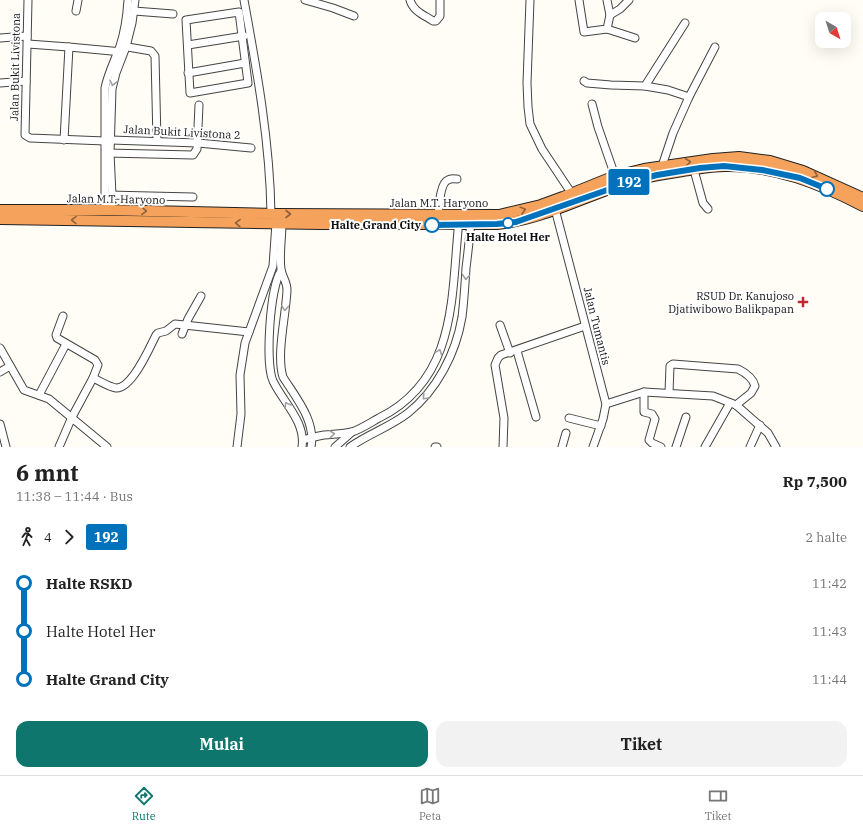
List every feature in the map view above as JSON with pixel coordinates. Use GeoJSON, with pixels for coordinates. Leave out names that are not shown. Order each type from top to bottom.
{"type":"FeatureCollection","features":[{"type":"Feature","properties":{"kind":"highway","name":"Jalan M.T. Haryono"},"geometry":{"type":"LineString","coordinates":[[1,217],[276,220],[471,220],[497,224],[516,222],[555,209],[616,176],[662,166],[739,157],[762,160],[803,170],[861,202]]}},
{"type":"Feature","properties":{"kind":"highway","name":"Jalan M.T. Haryono"},"geometry":{"type":"LineString","coordinates":[[471,220],[506,214],[671,173],[724,166],[762,170],[802,179],[861,202]]}},
{"type":"Feature","properties":{"kind":"highway","name":"Jalan M.T. Haryono"},"geometry":{"type":"LineString","coordinates":[[1,217],[108,210],[276,220],[438,215],[459,220]]}},
{"type":"Feature","properties":{"kind":"street","name":"Jalan Bukit Livistona"},"geometry":{"type":"LineString","coordinates":[[28,0],[25,135],[30,138],[64,140]]}},
{"type":"Feature","properties":{"kind":"street"},"geometry":{"type":"LineString","coordinates":[[76,11],[78,0]]}},
{"type":"Feature","properties":{"kind":"street"},"geometry":{"type":"LineString","coordinates":[[122,49],[128,0]]}},
{"type":"Feature","properties":{"kind":"street"},"geometry":{"type":"LineString","coordinates":[[108,210],[106,170],[112,89],[122,49],[134,11],[135,0]]}},
{"type":"Feature","properties":{"kind":"street"},"geometry":{"type":"LineString","coordinates":[[244,0],[264,116],[270,191],[276,220],[281,270],[285,278],[287,289],[281,365],[283,377],[306,415],[310,425],[313,438],[311,447]]}},
{"type":"Feature","properties":{"kind":"street"},"geometry":{"type":"LineString","coordinates":[[305,0],[354,16]]}},
{"type":"Feature","properties":{"kind":"street"},"geometry":{"type":"LineString","coordinates":[[410,0],[417,11],[433,21],[440,16],[440,0]]}},
{"type":"Feature","properties":{"kind":"street"},"geometry":{"type":"LineString","coordinates":[[530,0],[527,83],[530,124],[542,149],[574,198]]}},
{"type":"Feature","properties":{"kind":"street"},"geometry":{"type":"LineString","coordinates":[[579,0],[584,32],[607,29],[635,38]]}},
{"type":"Feature","properties":{"kind":"street"},"geometry":{"type":"LineString","coordinates":[[607,0],[610,15],[607,29]]}},
{"type":"Feature","properties":{"kind":"street"},"geometry":{"type":"LineString","coordinates":[[610,15],[620,9],[629,0]]}},
{"type":"Feature","properties":{"kind":"street"},"geometry":{"type":"LineString","coordinates":[[134,11],[173,14]]}},
{"type":"Feature","properties":{"kind":"street"},"geometry":{"type":"LineString","coordinates":[[239,12],[248,83],[190,93],[188,45],[186,20],[239,12]]}},
{"type":"Feature","properties":{"kind":"street"},"geometry":{"type":"LineString","coordinates":[[645,86],[685,22]]}},
{"type":"Feature","properties":{"kind":"street"},"geometry":{"type":"LineString","coordinates":[[188,45],[251,35]]}},
{"type":"Feature","properties":{"kind":"street"},"geometry":{"type":"LineString","coordinates":[[0,38],[27,36]]}},
{"type":"Feature","properties":{"kind":"street"},"geometry":{"type":"LineString","coordinates":[[28,44],[151,51],[155,56],[157,141]]}},
{"type":"Feature","properties":{"kind":"street"},"geometry":{"type":"LineString","coordinates":[[69,47],[64,140],[108,143],[191,155],[196,152],[198,143],[199,105]]}},
{"type":"Feature","properties":{"kind":"street"},"geometry":{"type":"LineString","coordinates":[[662,166],[689,97],[715,47]]}},
{"type":"Feature","properties":{"kind":"street"},"geometry":{"type":"LineString","coordinates":[[188,73],[245,63]]}},
{"type":"Feature","properties":{"kind":"street"},"geometry":{"type":"LineString","coordinates":[[0,83],[26,81]]}},
{"type":"Feature","properties":{"kind":"street"},"geometry":{"type":"LineString","coordinates":[[584,81],[587,83],[611,85],[645,86],[668,90],[689,97]]}},
{"type":"Feature","properties":{"kind":"street"},"geometry":{"type":"LineString","coordinates":[[592,104],[598,127],[616,176]]}},
{"type":"Feature","properties":{"kind":"street","name":"Jalan Bukit Livistona 2"},"geometry":{"type":"LineString","coordinates":[[108,143],[157,141],[251,148]]}},
{"type":"Feature","properties":{"kind":"street"},"geometry":{"type":"LineString","coordinates":[[694,170],[703,202],[708,209]]}},
{"type":"Feature","properties":{"kind":"street"},"geometry":{"type":"LineString","coordinates":[[438,215],[442,186],[445,182],[451,179],[457,179]]}},
{"type":"Feature","properties":{"kind":"street"},"geometry":{"type":"LineString","coordinates":[[108,195],[193,198]]}},
{"type":"Feature","properties":{"kind":"street","name":"Jalan Tumantis"},"geometry":{"type":"LineString","coordinates":[[555,209],[586,326],[613,402],[601,426],[593,447]]}},
{"type":"Feature","properties":{"kind":"street"},"geometry":{"type":"LineString","coordinates":[[237,447],[242,414],[240,375],[245,343],[273,266],[276,220]]}},
{"type":"Feature","properties":{"kind":"street"},"geometry":{"type":"LineString","coordinates":[[335,447],[352,432],[394,410],[404,402],[420,386],[432,369],[438,357],[448,327],[452,307],[459,220]]}},
{"type":"Feature","properties":{"kind":"street"},"geometry":{"type":"LineString","coordinates":[[350,447],[396,422],[408,413],[432,389],[439,379],[448,362],[459,328],[463,306],[471,220]]}},
{"type":"Feature","properties":{"kind":"street"},"geometry":{"type":"LineString","coordinates":[[457,255],[467,255]]}},
{"type":"Feature","properties":{"kind":"street"},"geometry":{"type":"LineString","coordinates":[[281,270],[276,283],[270,329],[269,354],[270,370],[273,381],[299,423],[303,443],[322,435],[352,432]]}},
{"type":"Feature","properties":{"kind":"street"},"geometry":{"type":"LineString","coordinates":[[182,334],[201,296]]}},
{"type":"Feature","properties":{"kind":"street"},"geometry":{"type":"LineString","coordinates":[[452,307],[463,306]]}},
{"type":"Feature","properties":{"kind":"street"},"geometry":{"type":"LineString","coordinates":[[59,447],[72,417],[94,378],[97,368],[97,363],[91,358],[66,344],[56,336],[63,316]]}},
{"type":"Feature","properties":{"kind":"street"},"geometry":{"type":"LineString","coordinates":[[94,378],[114,388],[120,388],[139,369],[157,334],[166,331],[175,324],[248,332]]}},
{"type":"Feature","properties":{"kind":"street"},"geometry":{"type":"LineString","coordinates":[[500,325],[513,352],[536,417]]}},
{"type":"Feature","properties":{"kind":"street"},"geometry":{"type":"LineString","coordinates":[[503,447],[504,418],[495,365],[498,358],[586,326]]}},
{"type":"Feature","properties":{"kind":"street"},"geometry":{"type":"LineString","coordinates":[[39,395],[66,344]]}},
{"type":"Feature","properties":{"kind":"street"},"geometry":{"type":"LineString","coordinates":[[0,348],[24,390],[49,399],[72,417],[103,446]]}},
{"type":"Feature","properties":{"kind":"street"},"geometry":{"type":"LineString","coordinates":[[669,393],[670,366],[673,364],[738,369],[748,374],[754,382],[755,386],[751,394],[733,404],[705,447]]}},
{"type":"Feature","properties":{"kind":"street"},"geometry":{"type":"LineString","coordinates":[[0,372],[10,366]]}},
{"type":"Feature","properties":{"kind":"street"},"geometry":{"type":"LineString","coordinates":[[273,381],[283,377]]}},
{"type":"Feature","properties":{"kind":"street"},"geometry":{"type":"LineString","coordinates":[[613,402],[644,392],[708,395],[733,404],[760,425],[768,433],[776,447]]}},
{"type":"Feature","properties":{"kind":"street"},"geometry":{"type":"LineString","coordinates":[[644,392],[644,412],[652,414],[655,419],[650,440],[652,443],[661,447]]}},
{"type":"Feature","properties":{"kind":"street"},"geometry":{"type":"LineString","coordinates":[[676,447],[686,417]]}},
{"type":"Feature","properties":{"kind":"street"},"geometry":{"type":"LineString","coordinates":[[569,418],[601,426]]}},
{"type":"Feature","properties":{"kind":"street"},"geometry":{"type":"LineString","coordinates":[[0,424],[6,447]]}},
{"type":"Feature","properties":{"kind":"street"},"geometry":{"type":"LineString","coordinates":[[750,447],[760,425]]}},
{"type":"Feature","properties":{"kind":"street"},"geometry":{"type":"LineString","coordinates":[[562,447],[566,433]]}},
{"type":"Feature","properties":{"kind":"bus line","name":"192"},"geometry":{"type":"LineString","coordinates":[[432,225],[497,224],[516,222],[630,182],[657,175],[700,168],[724,166],[762,170],[800,178],[827,189]]}},
{"type":"Feature","properties":{"kind":"place","name":"Halte Hotel Her"},"geometry":{"type":"Point","coordinates":[508,223]}},
{"type":"Feature","properties":{"kind":"place","name":"Halte Grand City"},"geometry":{"type":"Point","coordinates":[432,225]}},
{"type":"Feature","properties":{"kind":"place","name":"RSUD Dr. Kanujoso Djatiwibowo Balikpapan"},"geometry":{"type":"Point","coordinates":[803,302]}}]}
